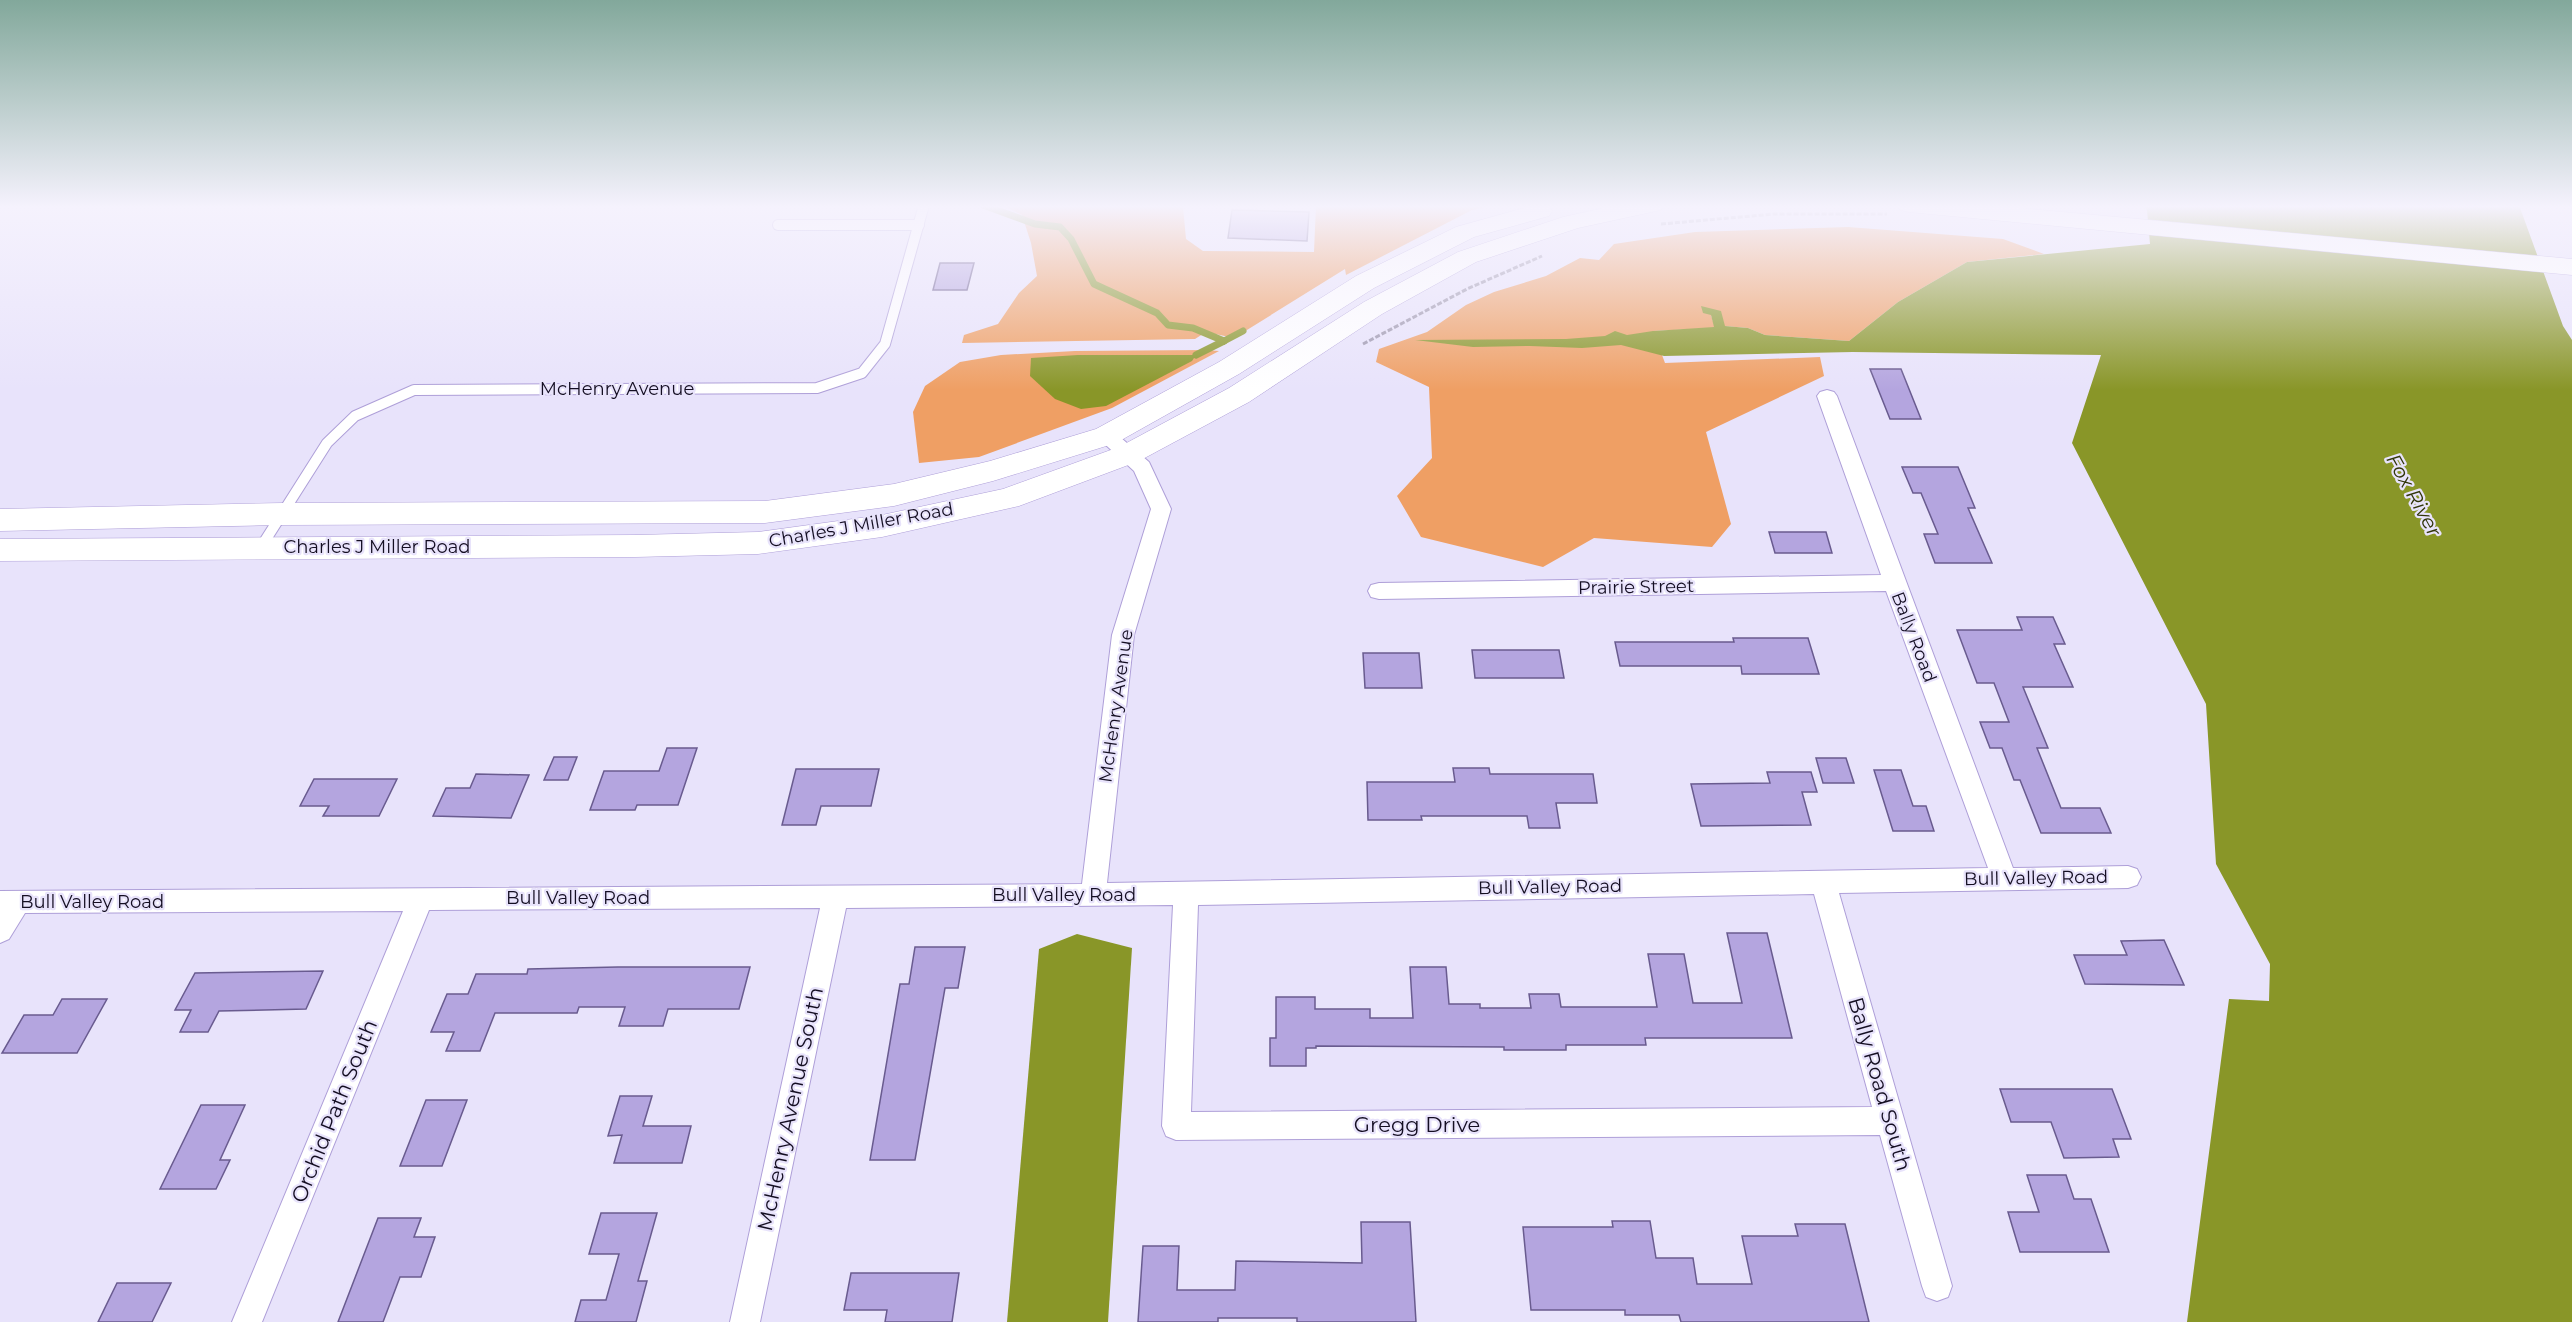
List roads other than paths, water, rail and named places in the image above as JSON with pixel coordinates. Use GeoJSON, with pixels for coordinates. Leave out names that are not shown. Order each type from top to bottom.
{"type":"FeatureCollection","features":[{"type":"Feature","properties":{"kind":"street","name":"Charles J Miller Road"},"geometry":{"type":"LineString","coordinates":[[0,520],[282,514],[765,513],[894,495],[1117,445],[1229,368],[1365,282],[1396,267]]}},
{"type":"Feature","properties":{"kind":"street","name":"Charles J Miller Road"},"geometry":{"type":"LineString","coordinates":[[0,550],[758,543],[882,526],[1008,499],[1117,445],[1239,395],[1373,308],[1449,267]]}},
{"type":"Feature","properties":{"kind":"street","name":"Bally Road"},"geometry":{"type":"LineString","coordinates":[[1827,396],[1893,584],[2004,878]]}},
{"type":"Feature","properties":{"kind":"street","name":"McHenry Avenue"},"geometry":{"type":"LineString","coordinates":[[1093,894],[1123,636],[1161,509],[1142,467],[1117,445]]}},
{"type":"Feature","properties":{"kind":"street","name":"Prairie Street"},"geometry":{"type":"LineString","coordinates":[[1378,591],[1893,584]]}},
{"type":"Feature","properties":{"kind":"street","name":"Bull Valley Road"},"geometry":{"type":"LineString","coordinates":[[9,902],[1186,894],[2128,877]]}},
{"type":"Feature","properties":{"kind":"street","name":"Bally Road South"},"geometry":{"type":"LineString","coordinates":[[1823,882],[1938,1286]]}},
{"type":"Feature","properties":{"kind":"street","name":"Gregg Drive"},"geometry":{"type":"LineString","coordinates":[[1186,894],[1176,1126],[1891,1120]]}},
{"type":"Feature","properties":{"kind":"street","name":"McHenry Avenue South"},"geometry":{"type":"LineString","coordinates":[[745,1322],[835,897]]}},
{"type":"Feature","properties":{"kind":"street","name":"Orchid Path South"},"geometry":{"type":"LineString","coordinates":[[247,1322],[421,900]]}},
{"type":"Feature","properties":{"kind":"street"},"geometry":{"type":"LineString","coordinates":[[0,931],[9,902]]}},
{"type":"Feature","properties":{"kind":"lane","name":"McHenry Avenue"},"geometry":{"type":"LineString","coordinates":[[261,547],[327,443],[356,416],[414,390],[817,388],[862,373],[885,344],[907,267]]}},
{"type":"Feature","properties":{"kind":"water","name":"Fox River"},"geometry":{"type":"Polygon","coordinates":[[[1959,267],[2541,267],[2563,326],[2572,340],[2572,1322],[2187,1322],[2229,999],[2269,1001],[2270,964],[2216,864],[2206,704],[2072,443],[2101,355],[1853,352],[1664,356],[1621,345],[1582,348],[1473,347],[1415,340],[1566,339],[1605,336],[1615,331],[1627,335],[1714,327],[1711,315],[1703,313],[1701,306],[1721,311],[1725,326],[1748,328],[1765,335],[1849,341],[1898,302],[1959,267]]]}},
{"type":"Feature","properties":{"kind":"water"},"geometry":{"type":"Polygon","coordinates":[[[1078,355],[1196,355],[1192,361],[1106,406],[1081,409],[1055,399],[1030,376],[1031,358],[1078,355]]]}},
{"type":"Feature","properties":{"kind":"water"},"geometry":{"type":"Polygon","coordinates":[[[1077,934],[1132,948],[1108,1322],[1007,1322],[1039,949],[1077,934]]]}},
{"type":"Feature","properties":{"kind":"waterway"},"geometry":{"type":"LineString","coordinates":[[1085,267],[1094,284],[1157,313],[1168,325],[1193,328],[1224,341]]}},
{"type":"Feature","properties":{"kind":"waterway"},"geometry":{"type":"LineString","coordinates":[[1224,341],[1243,331]]}},
{"type":"Feature","properties":{"kind":"waterway"},"geometry":{"type":"LineString","coordinates":[[1196,355],[1224,341]]}}]}
